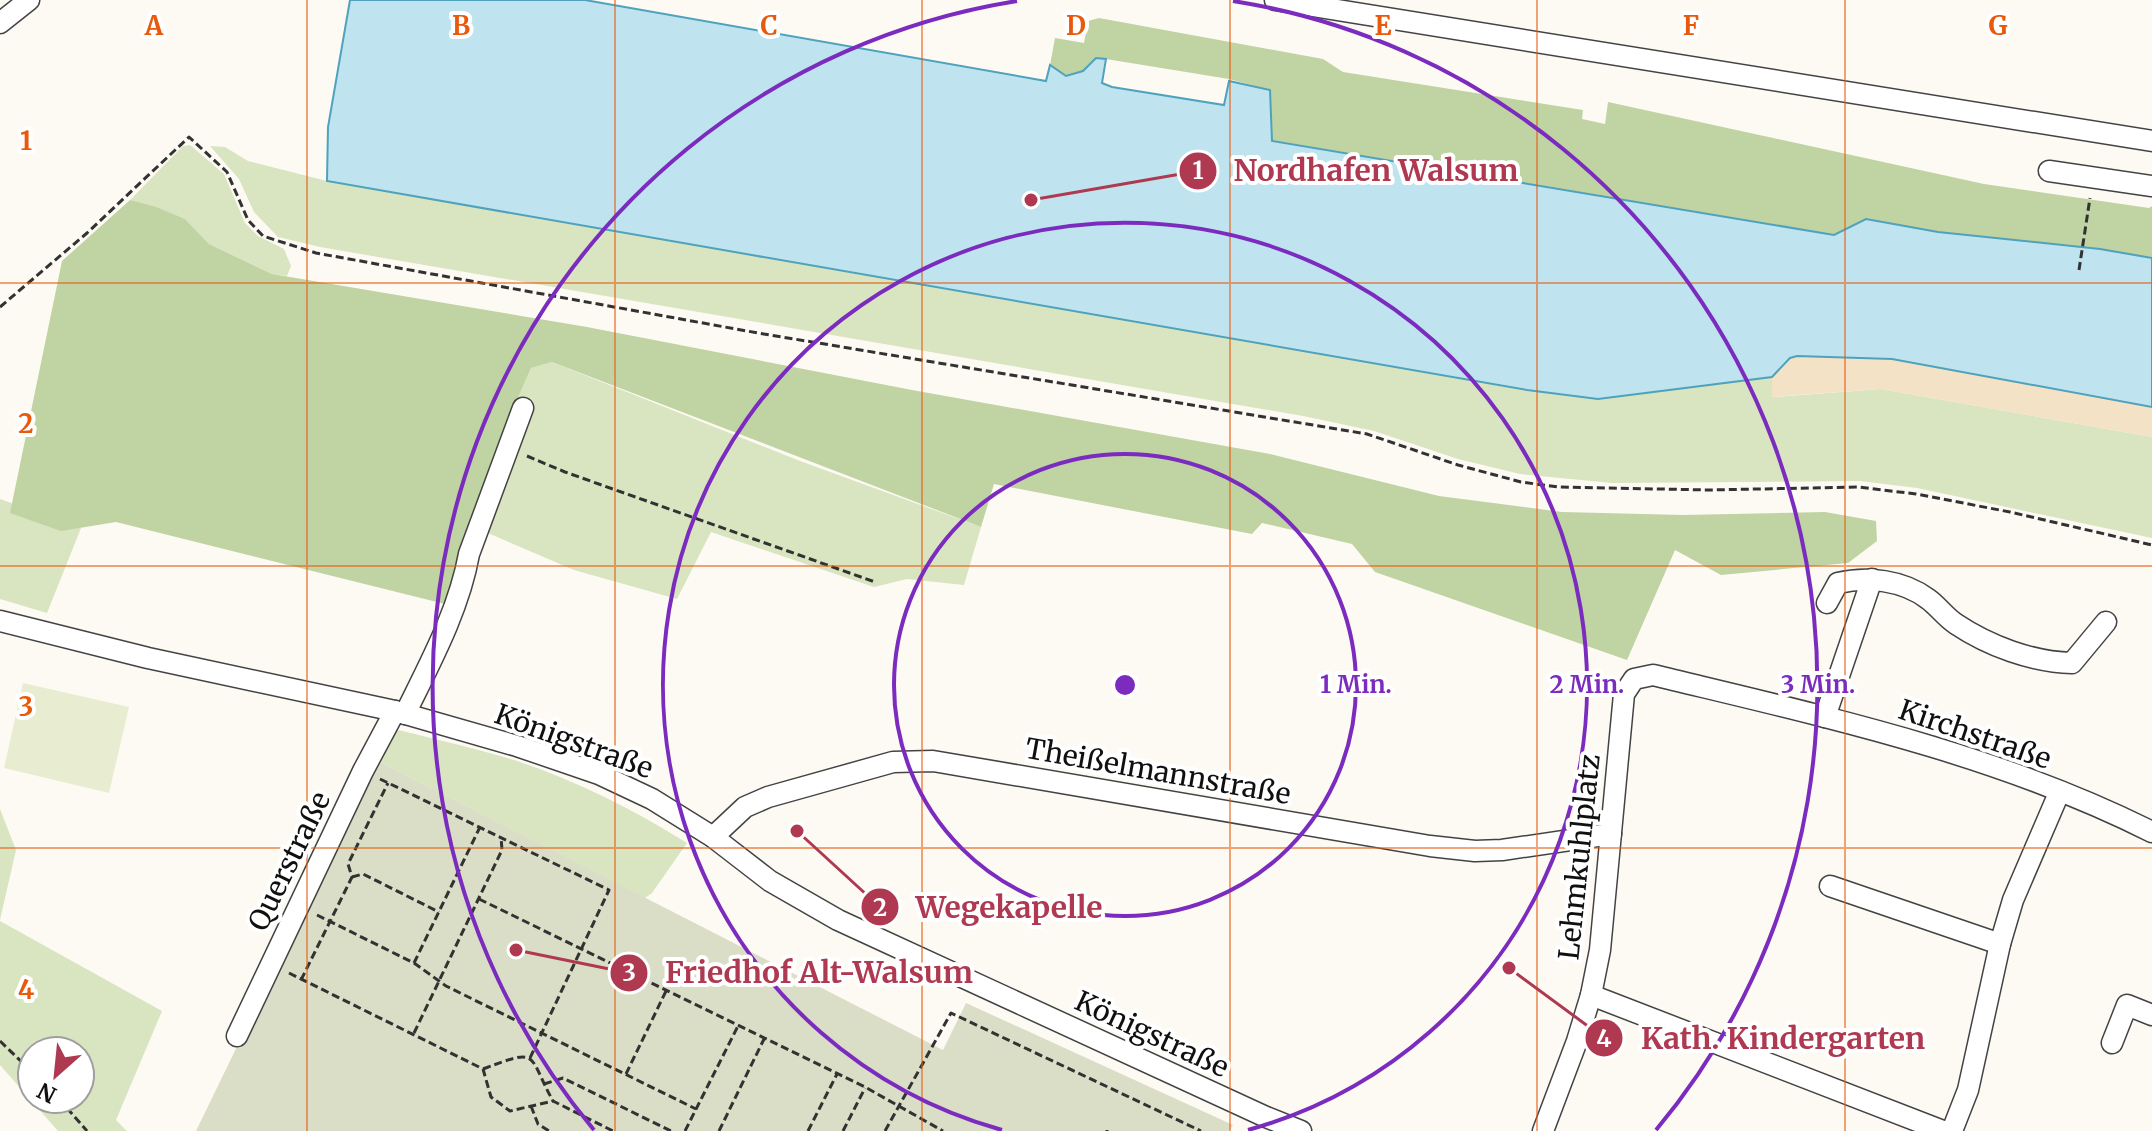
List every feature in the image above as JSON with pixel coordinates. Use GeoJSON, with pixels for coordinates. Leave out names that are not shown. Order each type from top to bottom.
{"type":"FeatureCollection","features":[{"type":"Feature","properties":{"kind":"street"},"geometry":{"type":"LineString","coordinates":[[0,23],[29,0]]}},
{"type":"Feature","properties":{"kind":"street"},"geometry":{"type":"LineString","coordinates":[[1275,0],[2152,141]]}},
{"type":"Feature","properties":{"kind":"street"},"geometry":{"type":"LineString","coordinates":[[2049,171],[2152,186]]}},
{"type":"Feature","properties":{"kind":"street","name":"Querstraße"},"geometry":{"type":"LineString","coordinates":[[237,1036],[363,771],[440,643],[523,408]]}},
{"type":"Feature","properties":{"kind":"street"},"geometry":{"type":"LineString","coordinates":[[1825,717],[1872,579]]}},
{"type":"Feature","properties":{"kind":"street"},"geometry":{"type":"LineString","coordinates":[[1827,603],[1838,583],[1872,579],[1914,591],[1927,598],[1955,623],[1998,646],[2044,662],[2072,663],[2106,622]]}},
{"type":"Feature","properties":{"kind":"street","name":"Königstraße"},"geometry":{"type":"LineString","coordinates":[[0,621],[148,658],[400,713],[517,746],[599,774],[652,799],[713,837],[770,881],[838,920],[1301,1131]]}},
{"type":"Feature","properties":{"kind":"street","name":"Kirchstraße"},"geometry":{"type":"LineString","coordinates":[[1634,679],[1653,675],[1904,737],[2028,779],[2152,832]]}},
{"type":"Feature","properties":{"kind":"street","name":"Lehmkuhlplatz"},"geometry":{"type":"LineString","coordinates":[[1543,1131],[1591,995],[1600,950],[1624,694],[1634,679]]}},
{"type":"Feature","properties":{"kind":"street","name":"Theißelmannstraße"},"geometry":{"type":"LineString","coordinates":[[713,837],[745,807],[768,797],[893,762],[933,761],[1307,826],[1475,851],[1611,834]]}},
{"type":"Feature","properties":{"kind":"street"},"geometry":{"type":"LineString","coordinates":[[1952,1131],[1968,1090],[2000,944],[2013,900],[2059,793]]}},
{"type":"Feature","properties":{"kind":"street"},"geometry":{"type":"LineString","coordinates":[[1830,886],[2000,944]]}},
{"type":"Feature","properties":{"kind":"street"},"geometry":{"type":"LineString","coordinates":[[1591,995],[1943,1131]]}},
{"type":"Feature","properties":{"kind":"street"},"geometry":{"type":"LineString","coordinates":[[2112,1043],[2127,1005],[2152,1015]]}},
{"type":"Feature","properties":{"kind":"path"},"geometry":{"type":"LineString","coordinates":[[0,307],[87,233],[189,137],[227,172],[248,220],[263,236],[316,253],[758,333],[1367,434],[1458,465],[1521,482],[1558,487],[1709,490],[1858,487],[1916,494],[2010,512],[2152,545]]}},
{"type":"Feature","properties":{"kind":"path"},"geometry":{"type":"LineString","coordinates":[[2079,270],[2088,205]]}},
{"type":"Feature","properties":{"kind":"path"},"geometry":{"type":"LineString","coordinates":[[508,448],[565,472],[875,582]]}},
{"type":"Feature","properties":{"kind":"path"},"geometry":{"type":"LineString","coordinates":[[363,771],[609,890],[530,1058]]}},
{"type":"Feature","properties":{"kind":"path"},"geometry":{"type":"LineString","coordinates":[[301,980],[352,877],[348,864],[388,783]]}},
{"type":"Feature","properties":{"kind":"path"},"geometry":{"type":"LineString","coordinates":[[414,963],[480,827]]}},
{"type":"Feature","properties":{"kind":"path"},"geometry":{"type":"LineString","coordinates":[[413,1035],[502,850],[501,837]]}},
{"type":"Feature","properties":{"kind":"path"},"geometry":{"type":"LineString","coordinates":[[352,877],[363,874],[439,912]]}},
{"type":"Feature","properties":{"kind":"path"},"geometry":{"type":"LineString","coordinates":[[479,899],[765,1037],[865,1087],[943,1131]]}},
{"type":"Feature","properties":{"kind":"path"},"geometry":{"type":"LineString","coordinates":[[299,907],[696,1109]]}},
{"type":"Feature","properties":{"kind":"path"},"geometry":{"type":"LineString","coordinates":[[271,965],[483,1069],[518,1056],[530,1058],[536,1064],[553,1101],[613,1131]]}},
{"type":"Feature","properties":{"kind":"path"},"geometry":{"type":"LineString","coordinates":[[626,1074],[666,991]]}},
{"type":"Feature","properties":{"kind":"path"},"geometry":{"type":"LineString","coordinates":[[885,1131],[951,1013],[1201,1131]]}},
{"type":"Feature","properties":{"kind":"path"},"geometry":{"type":"LineString","coordinates":[[685,1131],[738,1026]]}},
{"type":"Feature","properties":{"kind":"path"},"geometry":{"type":"LineString","coordinates":[[722,1130],[765,1037]]}},
{"type":"Feature","properties":{"kind":"path"},"geometry":{"type":"LineString","coordinates":[[0,1041],[16,1056]]}},
{"type":"Feature","properties":{"kind":"path"},"geometry":{"type":"LineString","coordinates":[[483,1069],[491,1097],[510,1111],[553,1101]]}},
{"type":"Feature","properties":{"kind":"path"},"geometry":{"type":"LineString","coordinates":[[808,1131],[837,1074]]}},
{"type":"Feature","properties":{"kind":"path"},"geometry":{"type":"LineString","coordinates":[[544,1084],[563,1078],[671,1131]]}},
{"type":"Feature","properties":{"kind":"path"},"geometry":{"type":"LineString","coordinates":[[843,1131],[865,1087]]}},
{"type":"Feature","properties":{"kind":"path"},"geometry":{"type":"LineString","coordinates":[[531,1105],[538,1124],[549,1131]]}},
{"type":"Feature","properties":{"kind":"path"},"geometry":{"type":"LineString","coordinates":[[73,1115],[87,1131]]}},
{"type":"Feature","properties":{"kind":"green space"},"geometry":{"type":"Polygon","coordinates":[[[1099,18],[1323,59],[1343,72],[1583,110],[1582,119],[1605,124],[1608,102],[1984,184],[2152,206],[2152,258],[2100,249],[1938,232],[1866,219],[1834,235],[1271,141],[1270,90],[1229,79],[1106,59],[1096,58],[1083,71],[1066,76],[1050,65],[1055,38],[1084,43],[1088,21],[1099,18]]]}},
{"type":"Feature","properties":{"kind":"green space"},"geometry":{"type":"Polygon","coordinates":[[[190,145],[224,174],[245,223],[258,236],[284,249],[291,266],[287,276],[272,274],[209,244],[185,219],[130,200],[183,146],[190,145]]]}},
{"type":"Feature","properties":{"kind":"green space"},"geometry":{"type":"Polygon","coordinates":[[[210,146],[225,147],[248,161],[327,181],[1598,399],[1772,377],[1773,397],[1881,389],[2152,437],[2152,538],[1917,488],[1860,481],[1612,483],[1520,474],[1458,459],[1374,431],[1303,416],[320,247],[278,237],[254,212],[239,179],[210,146]]]}},
{"type":"Feature","properties":{"kind":"green space"},"geometry":{"type":"Polygon","coordinates":[[[130,200],[185,219],[209,244],[272,274],[587,327],[912,390],[1270,454],[1439,496],[1562,512],[1683,515],[1825,512],[1876,521],[1877,541],[1848,563],[1721,575],[1675,550],[1627,660],[1375,572],[1352,544],[1262,523],[1252,534],[994,484],[981,527],[552,362],[531,368],[484,485],[445,604],[116,522],[61,531],[10,513],[62,261],[130,200]]]}},
{"type":"Feature","properties":{"kind":"green space"},"geometry":{"type":"Polygon","coordinates":[[[552,362],[800,461],[981,527],[964,585],[907,579],[874,587],[711,532],[677,599],[574,570],[469,525],[506,423],[531,368],[552,362]]]}},
{"type":"Feature","properties":{"kind":"green space"},"geometry":{"type":"Polygon","coordinates":[[[0,499],[81,528],[47,613],[0,599],[0,499]]]}},
{"type":"Feature","properties":{"kind":"green space"},"geometry":{"type":"Polygon","coordinates":[[[23,683],[129,707],[109,793],[4,768],[23,683]]]}},
{"type":"Feature","properties":{"kind":"green space"},"geometry":{"type":"Polygon","coordinates":[[[394,729],[537,768],[625,807],[687,843],[652,893],[645,898],[376,760],[394,729]]]}},
{"type":"Feature","properties":{"kind":"green space"},"geometry":{"type":"Polygon","coordinates":[[[376,760],[943,1050],[966,1003],[1233,1125],[1229,1131],[196,1131],[376,760]]]}},
{"type":"Feature","properties":{"kind":"green space"},"geometry":{"type":"Polygon","coordinates":[[[0,809],[16,850],[0,920],[0,809]]]}},
{"type":"Feature","properties":{"kind":"green space"},"geometry":{"type":"Polygon","coordinates":[[[0,921],[162,1011],[116,1120],[127,1131],[58,1131],[44,1115],[96,1115],[96,1035],[16,1035],[16,1083],[0,1065],[0,921]]]}},
{"type":"Feature","properties":{"kind":"sand"},"geometry":{"type":"Polygon","coordinates":[[[1790,357],[1892,359],[2152,407],[2152,437],[1881,389],[1772,397],[1772,377],[1790,357]]]}},
{"type":"Feature","properties":{"kind":"water"},"geometry":{"type":"Polygon","coordinates":[[[350,0],[585,0],[1046,81],[1050,65],[1066,76],[1083,71],[1096,58],[1106,59],[1102,83],[1112,87],[1224,105],[1229,81],[1270,90],[1272,141],[1834,235],[1866,219],[1938,232],[2100,249],[2152,258],[2152,407],[1892,359],[1797,356],[1790,358],[1772,377],[1598,399],[1527,390],[327,181],[328,127],[350,0]]]}},
{"type":"Feature","properties":{"kind":"place","name":"Nordhafen Walsum"},"geometry":{"type":"Point","coordinates":[1031,200]}},
{"type":"Feature","properties":{"kind":"place","name":"Wegekapelle"},"geometry":{"type":"Point","coordinates":[797,831]}},
{"type":"Feature","properties":{"kind":"place","name":"Friedhof Alt-Walsum"},"geometry":{"type":"Point","coordinates":[516,950]}},
{"type":"Feature","properties":{"kind":"place","name":"Kath. Kindergarten"},"geometry":{"type":"Point","coordinates":[1509,968]}}]}
